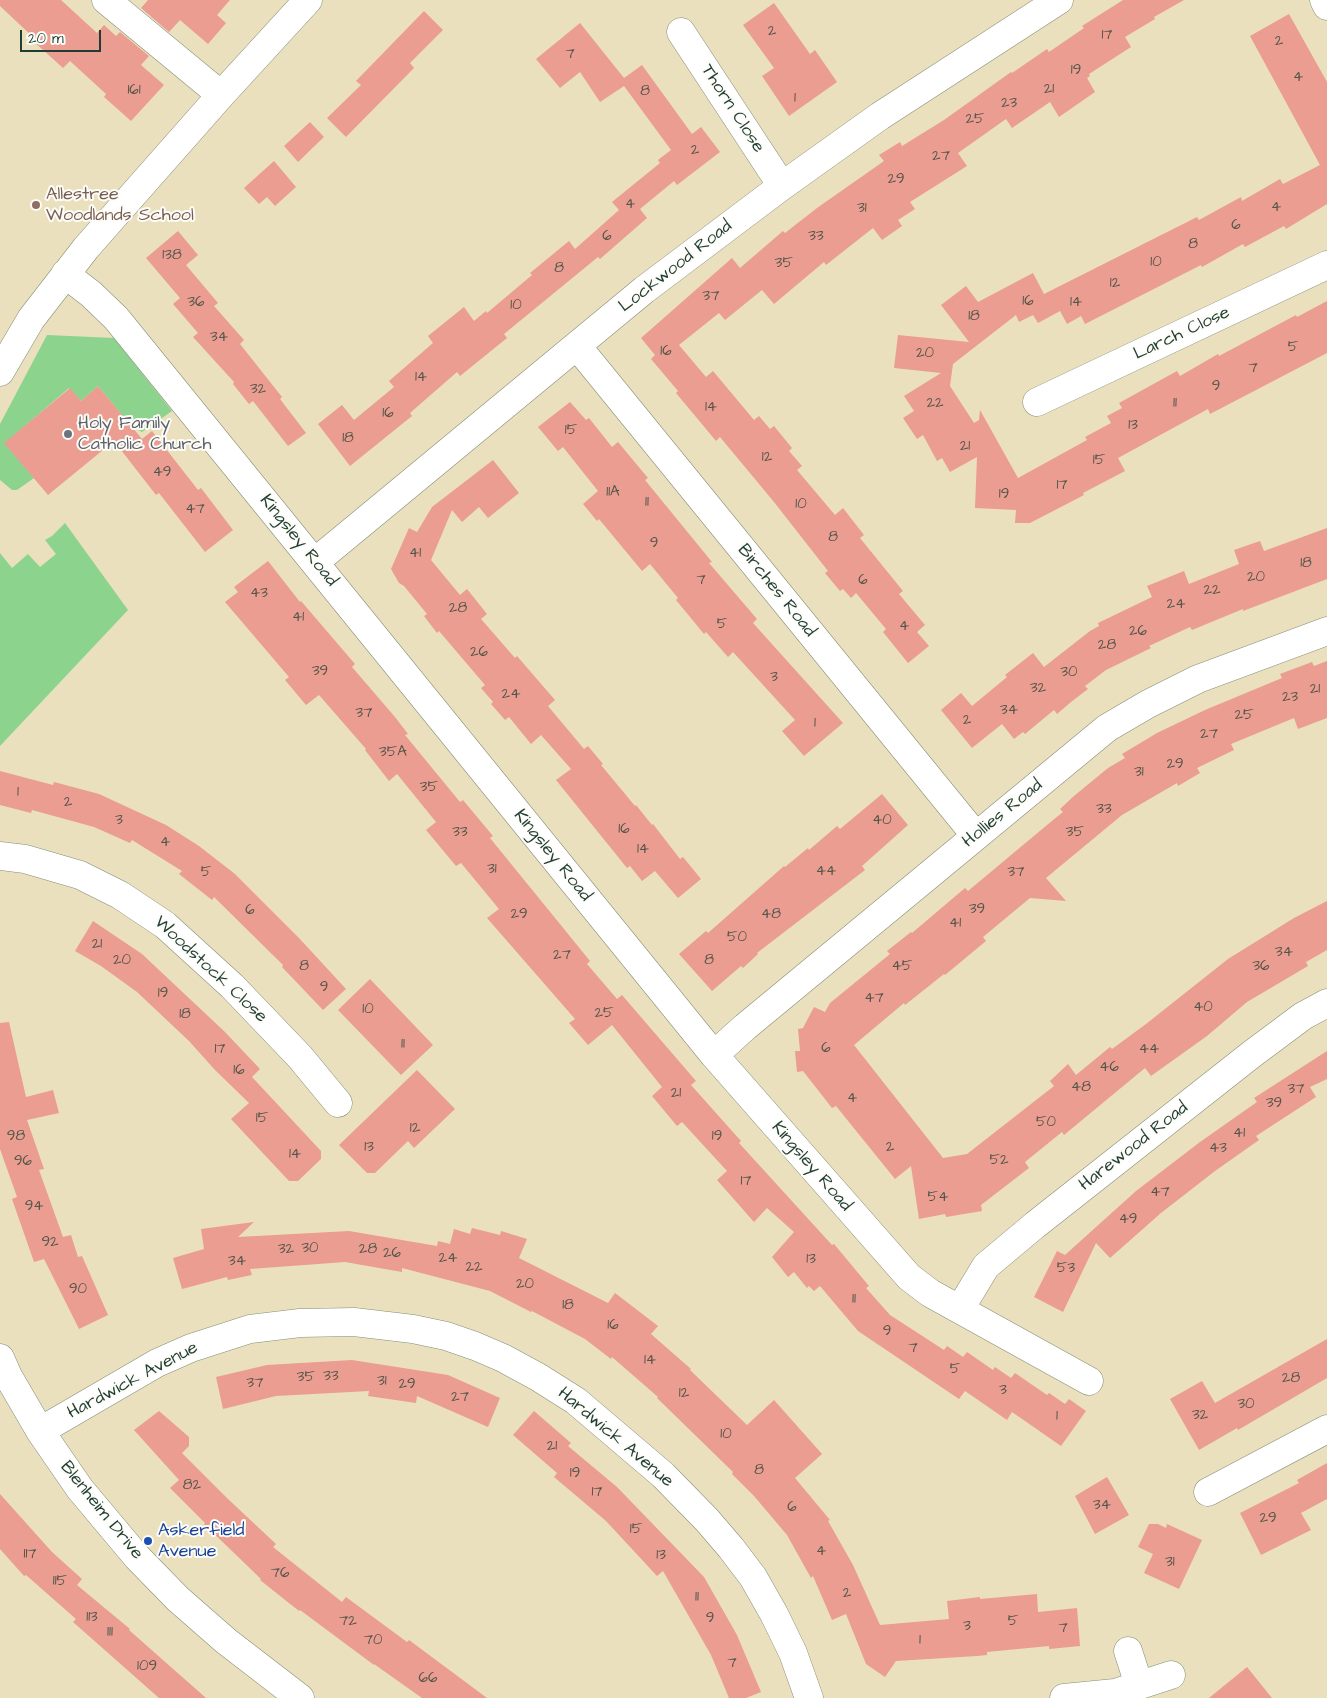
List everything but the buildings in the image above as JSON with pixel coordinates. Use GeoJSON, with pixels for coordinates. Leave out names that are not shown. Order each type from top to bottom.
{"type":"FeatureCollection","features":[{"type":"Feature","properties":{"kind":"street"},"geometry":{"type":"LineString","coordinates":[[106,0],[221,95]]}},
{"type":"Feature","properties":{"kind":"street"},"geometry":{"type":"LineString","coordinates":[[0,372],[31,318],[65,274],[221,95],[308,0]]}},
{"type":"Feature","properties":{"kind":"street"},"geometry":{"type":"LineString","coordinates":[[1324,0],[1327,6]]}},
{"type":"Feature","properties":{"kind":"street","name":"Lockwood Road"},"geometry":{"type":"LineString","coordinates":[[315,562],[644,290],[782,186],[880,116],[1054,1]]}},
{"type":"Feature","properties":{"kind":"street","name":"Thorn Close"},"geometry":{"type":"LineString","coordinates":[[681,32],[782,186]]}},
{"type":"Feature","properties":{"kind":"street","name":"Larch Close"},"geometry":{"type":"LineString","coordinates":[[1037,402],[1327,265]]}},
{"type":"Feature","properties":{"kind":"street","name":"Kingsley Road"},"geometry":{"type":"LineString","coordinates":[[65,274],[91,294],[116,318],[714,1056],[909,1277],[930,1293],[1089,1381]]}},
{"type":"Feature","properties":{"kind":"street","name":"Birches Road"},"geometry":{"type":"LineString","coordinates":[[577,346],[976,836]]}},
{"type":"Feature","properties":{"kind":"street","name":"Hollies Road"},"geometry":{"type":"LineString","coordinates":[[714,1056],[745,1027],[1107,728],[1148,704],[1198,679],[1327,631]]}},
{"type":"Feature","properties":{"kind":"street","name":"Woodstock Close"},"geometry":{"type":"LineString","coordinates":[[0,856],[25,859],[80,874],[120,895],[165,924],[232,986],[300,1057],[338,1103]]}},
{"type":"Feature","properties":{"kind":"street","name":"Harewood Road"},"geometry":{"type":"LineString","coordinates":[[960,1309],[986,1266],[993,1260],[1252,1054],[1303,1016],[1327,1003]]}},
{"type":"Feature","properties":{"kind":"street","name":"Hardwick Avenue"},"geometry":{"type":"LineString","coordinates":[[40,1431],[157,1363],[191,1348],[250,1329],[300,1323],[354,1322],[413,1329],[446,1336],[475,1346],[503,1358],[538,1377],[576,1401],[663,1475],[702,1514],[731,1548],[753,1578],[770,1606],[793,1653],[809,1698]]}},
{"type":"Feature","properties":{"kind":"street","name":"Blenheim Drive"},"geometry":{"type":"LineString","coordinates":[[0,1358],[8,1376],[40,1431],[80,1489],[137,1557],[178,1599],[226,1641],[300,1698]]}},
{"type":"Feature","properties":{"kind":"street"},"geometry":{"type":"LineString","coordinates":[[1208,1492],[1327,1429]]}},
{"type":"Feature","properties":{"kind":"street"},"geometry":{"type":"LineString","coordinates":[[1128,1651],[1139,1685]]}},
{"type":"Feature","properties":{"kind":"street"},"geometry":{"type":"LineString","coordinates":[[1064,1698],[1115,1693],[1171,1675]]}},
{"type":"Feature","properties":{"kind":"green space"},"geometry":{"type":"Polygon","coordinates":[[[47,335],[114,338],[172,411],[142,432],[131,426],[98,386],[81,401],[69,388],[5,443],[34,478],[17,490],[12,490],[0,480],[0,424],[47,335]]]}},
{"type":"Feature","properties":{"kind":"green space"},"geometry":{"type":"Polygon","coordinates":[[[65,523],[128,610],[0,746],[0,553],[12,568],[28,554],[40,567],[56,554],[45,540],[65,523]]]}},
{"type":"Feature","properties":{"kind":"place","name":"Allestree Woodlands School"},"geometry":{"type":"Point","coordinates":[36,205]}},
{"type":"Feature","properties":{"kind":"place","name":"Holy Family Catholic Church"},"geometry":{"type":"Point","coordinates":[68,434]}},
{"type":"Feature","properties":{"kind":"place","name":"Askerfield Avenue"},"geometry":{"type":"Point","coordinates":[148,1541]}}]}
